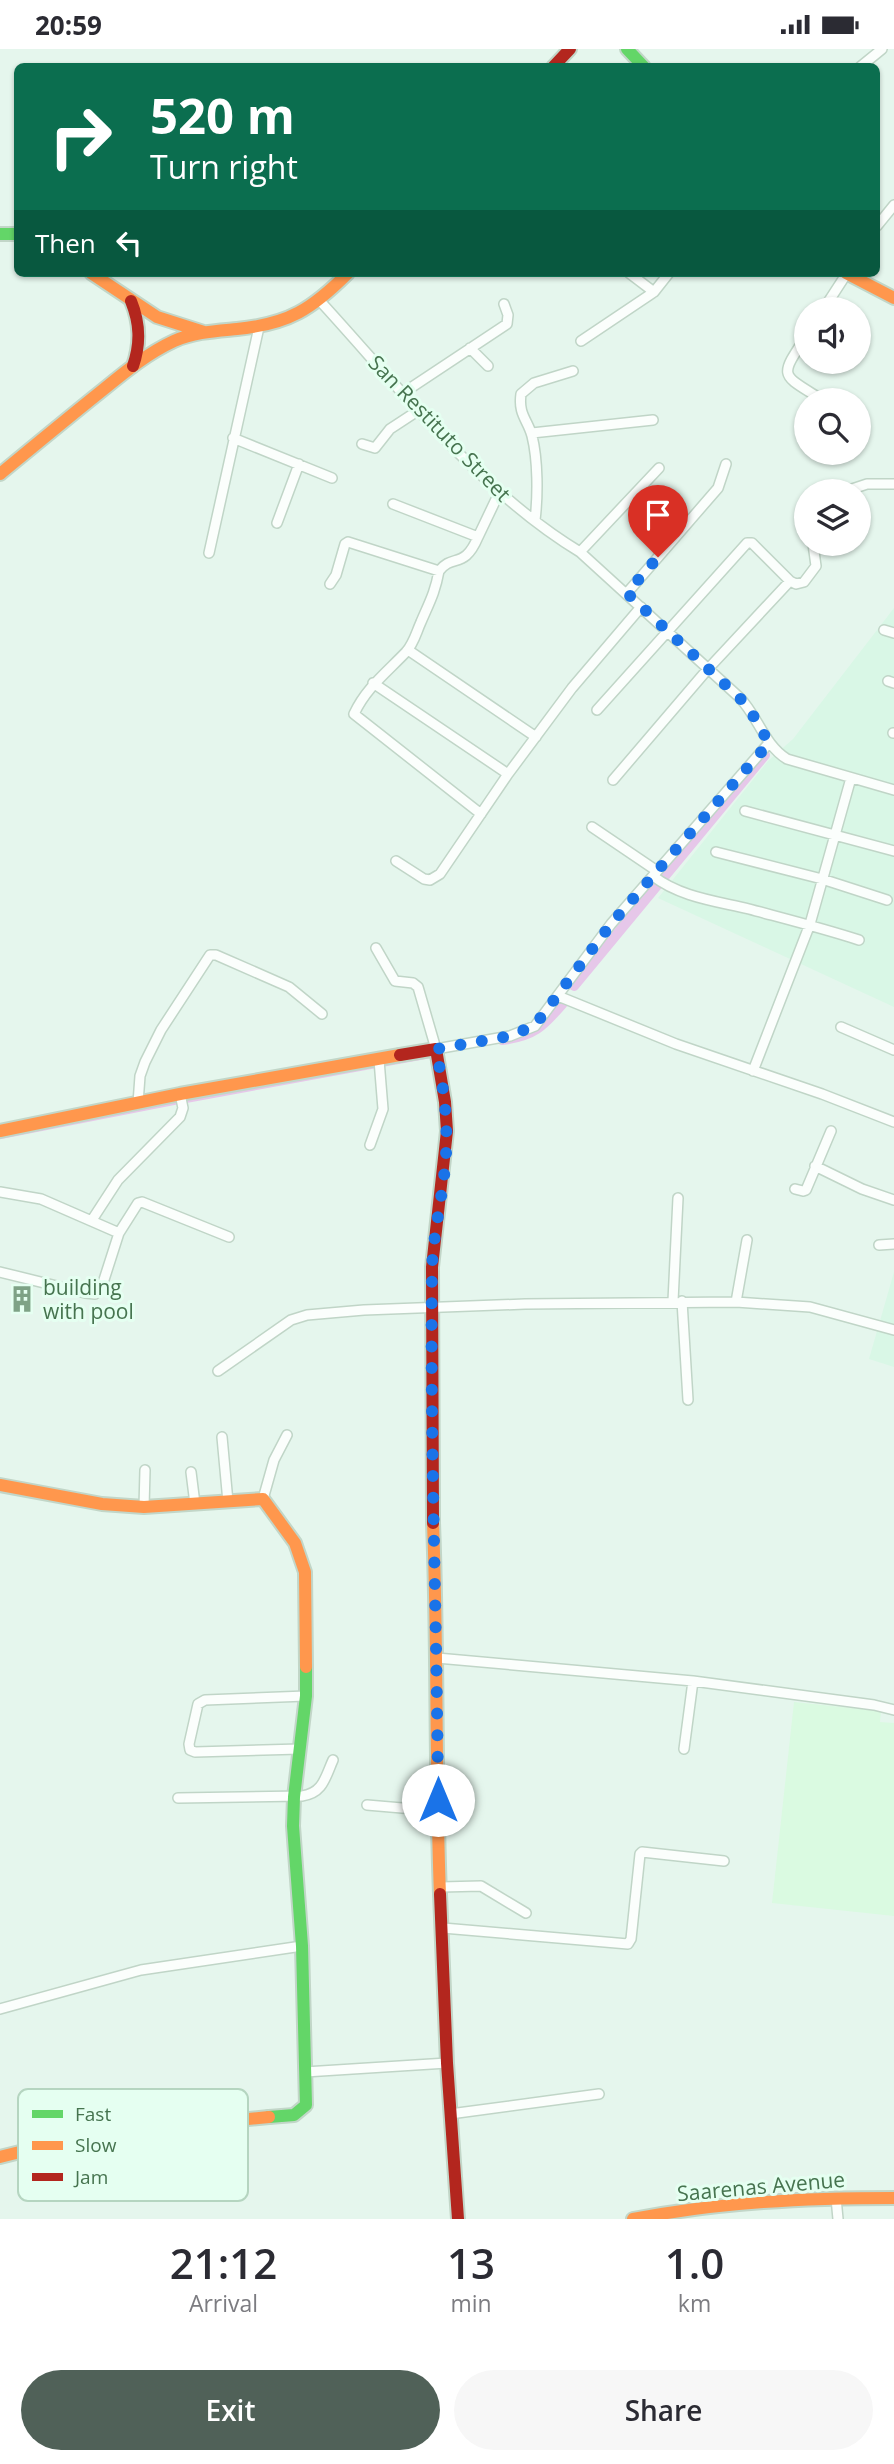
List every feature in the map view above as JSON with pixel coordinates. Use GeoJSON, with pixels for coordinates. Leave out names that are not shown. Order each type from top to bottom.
{"type":"FeatureCollection","features":[{"type":"Feature","properties":{"kind":"street"},"geometry":{"type":"LineString","coordinates":[[557,63],[570,49]]}},
{"type":"Feature","properties":{"kind":"street"},"geometry":{"type":"LineString","coordinates":[[627,49],[639,63]]}},
{"type":"Feature","properties":{"kind":"street"},"geometry":{"type":"LineString","coordinates":[[865,63],[882,49]]}},
{"type":"Feature","properties":{"kind":"street"},"geometry":{"type":"LineString","coordinates":[[880,222],[894,205]]}},
{"type":"Feature","properties":{"kind":"street"},"geometry":{"type":"LineString","coordinates":[[97,277],[156,317],[205,332]]}},
{"type":"Feature","properties":{"kind":"street"},"geometry":{"type":"LineString","coordinates":[[0,474],[133,366],[170,342],[205,332],[258,327],[290,320],[320,301],[344,277]]}},
{"type":"Feature","properties":{"kind":"street"},"geometry":{"type":"LineString","coordinates":[[634,277],[654,292]]}},
{"type":"Feature","properties":{"kind":"street"},"geometry":{"type":"LineString","coordinates":[[581,341],[654,292],[666,277]]}},
{"type":"Feature","properties":{"kind":"street"},"geometry":{"type":"LineString","coordinates":[[831,297],[844,277]]}},
{"type":"Feature","properties":{"kind":"street"},"geometry":{"type":"LineString","coordinates":[[855,277],[894,298]]}},
{"type":"Feature","properties":{"kind":"street"},"geometry":{"type":"LineString","coordinates":[[131,301],[137,315],[139,331],[139,348],[133,366]]}},
{"type":"Feature","properties":{"kind":"street","name":"San Restituto Street"},"geometry":{"type":"LineString","coordinates":[[320,301],[418,410],[499,493],[580,552],[747,705],[774,750],[787,759],[894,790]]}},
{"type":"Feature","properties":{"kind":"street"},"geometry":{"type":"LineString","coordinates":[[403,393],[507,324],[508,315],[504,305]]}},
{"type":"Feature","properties":{"kind":"street"},"geometry":{"type":"LineString","coordinates":[[209,553],[258,327]]}},
{"type":"Feature","properties":{"kind":"street"},"geometry":{"type":"LineString","coordinates":[[470,348],[488,366]]}},
{"type":"Feature","properties":{"kind":"street"},"geometry":{"type":"LineString","coordinates":[[794,354],[787,365],[787,374],[803,388]]}},
{"type":"Feature","properties":{"kind":"street"},"geometry":{"type":"LineString","coordinates":[[535,520],[537,492],[532,433],[524,422],[521,394],[534,383],[573,371]]}},
{"type":"Feature","properties":{"kind":"street"},"geometry":{"type":"LineString","coordinates":[[362,444],[375,448],[390,429],[418,410]]}},
{"type":"Feature","properties":{"kind":"street"},"geometry":{"type":"LineString","coordinates":[[532,433],[653,420]]}},
{"type":"Feature","properties":{"kind":"street"},"geometry":{"type":"LineString","coordinates":[[233,438],[332,478]]}},
{"type":"Feature","properties":{"kind":"street"},"geometry":{"type":"LineString","coordinates":[[277,523],[299,464]]}},
{"type":"Feature","properties":{"kind":"street"},"geometry":{"type":"LineString","coordinates":[[627,593],[718,488],[726,464]]}},
{"type":"Feature","properties":{"kind":"street"},"geometry":{"type":"LineString","coordinates":[[580,552],[659,468]]}},
{"type":"Feature","properties":{"kind":"street"},"geometry":{"type":"LineString","coordinates":[[871,484],[894,484]]}},
{"type":"Feature","properties":{"kind":"street"},"geometry":{"type":"LineString","coordinates":[[481,814],[354,713],[373,683],[408,650],[431,604],[439,571],[444,564],[465,558],[472,551],[499,493]]}},
{"type":"Feature","properties":{"kind":"street"},"geometry":{"type":"LineString","coordinates":[[393,504],[478,537]]}},
{"type":"Feature","properties":{"kind":"street"},"geometry":{"type":"LineString","coordinates":[[330,584],[336,575],[345,544],[350,542],[439,571]]}},
{"type":"Feature","properties":{"kind":"street"},"geometry":{"type":"LineString","coordinates":[[597,710],[747,543],[752,543],[796,584],[804,582],[815,568],[815,556]]}},
{"type":"Feature","properties":{"kind":"street"},"geometry":{"type":"LineString","coordinates":[[613,780],[707,670],[790,581]]}},
{"type":"Feature","properties":{"kind":"street"},"geometry":{"type":"LineString","coordinates":[[396,861],[424,879],[435,878],[440,874],[508,774],[572,688],[640,607]]}},
{"type":"Feature","properties":{"kind":"street"},"geometry":{"type":"LineString","coordinates":[[884,630],[894,633]]}},
{"type":"Feature","properties":{"kind":"street"},"geometry":{"type":"LineString","coordinates":[[408,650],[536,737]]}},
{"type":"Feature","properties":{"kind":"street"},"geometry":{"type":"LineString","coordinates":[[373,683],[508,774]]}},
{"type":"Feature","properties":{"kind":"street"},"geometry":{"type":"LineString","coordinates":[[0,1131],[138,1103],[181,1101],[380,1065],[436,1049],[510,1036],[528,1030],[545,1015],[597,941],[657,877],[769,743]]}},
{"type":"Feature","properties":{"kind":"street"},"geometry":{"type":"LineString","coordinates":[[753,1071],[810,924],[851,778]]}},
{"type":"Feature","properties":{"kind":"street"},"geometry":{"type":"LineString","coordinates":[[745,811],[894,851]]}},
{"type":"Feature","properties":{"kind":"street"},"geometry":{"type":"LineString","coordinates":[[592,827],[657,877],[702,899],[810,924],[859,940]]}},
{"type":"Feature","properties":{"kind":"street"},"geometry":{"type":"LineString","coordinates":[[716,852],[822,879],[887,900]]}},
{"type":"Feature","properties":{"kind":"street"},"geometry":{"type":"LineString","coordinates":[[376,948],[395,981],[416,984],[436,1049],[447,1131],[432,1267],[432,1486],[437,1658],[437,1811],[447,2063],[458,2219]]}},
{"type":"Feature","properties":{"kind":"street"},"geometry":{"type":"LineString","coordinates":[[138,1103],[140,1076],[145,1062],[210,955],[216,954],[289,987],[322,1014]]}},
{"type":"Feature","properties":{"kind":"street"},"geometry":{"type":"LineString","coordinates":[[558,996],[676,1044],[832,1097],[894,1122]]}},
{"type":"Feature","properties":{"kind":"street"},"geometry":{"type":"LineString","coordinates":[[841,1027],[894,1050]]}},
{"type":"Feature","properties":{"kind":"street"},"geometry":{"type":"LineString","coordinates":[[370,1146],[383,1109],[380,1065]]}},
{"type":"Feature","properties":{"kind":"street"},"geometry":{"type":"LineString","coordinates":[[92,1220],[118,1180],[180,1117],[181,1101]]}},
{"type":"Feature","properties":{"kind":"street"},"geometry":{"type":"LineString","coordinates":[[795,1189],[806,1190],[831,1131]]}},
{"type":"Feature","properties":{"kind":"street"},"geometry":{"type":"LineString","coordinates":[[815,1166],[862,1189],[894,1200]]}},
{"type":"Feature","properties":{"kind":"street"},"geometry":{"type":"LineString","coordinates":[[0,1192],[41,1199],[119,1233]]}},
{"type":"Feature","properties":{"kind":"street"},"geometry":{"type":"LineString","coordinates":[[678,1198],[678,1301],[688,1400]]}},
{"type":"Feature","properties":{"kind":"street"},"geometry":{"type":"LineString","coordinates":[[0,1272],[95,1294],[102,1286],[119,1233],[138,1203],[142,1202],[229,1237]]}},
{"type":"Feature","properties":{"kind":"street"},"geometry":{"type":"LineString","coordinates":[[736,1302],[747,1240]]}},
{"type":"Feature","properties":{"kind":"street"},"geometry":{"type":"LineString","coordinates":[[879,1245],[894,1244]]}},
{"type":"Feature","properties":{"kind":"street"},"geometry":{"type":"LineString","coordinates":[[218,1371],[275,1330],[302,1317],[364,1310],[678,1301],[736,1302],[810,1307],[894,1330]]}},
{"type":"Feature","properties":{"kind":"street"},"geometry":{"type":"LineString","coordinates":[[248,2119],[294,2115],[306,2105],[302,1946],[293,1826],[306,1696],[307,1591],[305,1572],[295,1543],[264,1499],[274,1461],[287,1435]]}},
{"type":"Feature","properties":{"kind":"street"},"geometry":{"type":"LineString","coordinates":[[222,1437],[228,1502]]}},
{"type":"Feature","properties":{"kind":"street"},"geometry":{"type":"LineString","coordinates":[[144,1507],[145,1470]]}},
{"type":"Feature","properties":{"kind":"street"},"geometry":{"type":"LineString","coordinates":[[191,1472],[195,1504]]}},
{"type":"Feature","properties":{"kind":"street"},"geometry":{"type":"LineString","coordinates":[[0,1485],[102,1504],[144,1507],[264,1499]]}},
{"type":"Feature","properties":{"kind":"street"},"geometry":{"type":"LineString","coordinates":[[437,1658],[693,1681],[894,1710]]}},
{"type":"Feature","properties":{"kind":"street"},"geometry":{"type":"LineString","coordinates":[[684,1749],[693,1681]]}},
{"type":"Feature","properties":{"kind":"street"},"geometry":{"type":"LineString","coordinates":[[300,1749],[195,1752],[190,1750],[189,1744],[198,1704],[205,1700],[306,1696]]}},
{"type":"Feature","properties":{"kind":"street"},"geometry":{"type":"LineString","coordinates":[[178,1798],[294,1797],[313,1794],[322,1787],[332,1760]]}},
{"type":"Feature","properties":{"kind":"street"},"geometry":{"type":"LineString","coordinates":[[367,1805],[437,1811]]}},
{"type":"Feature","properties":{"kind":"street"},"geometry":{"type":"LineString","coordinates":[[443,1928],[628,1944],[631,1939],[640,1854],[646,1851],[724,1861]]}},
{"type":"Feature","properties":{"kind":"street"},"geometry":{"type":"LineString","coordinates":[[441,1887],[481,1887],[526,1913]]}},
{"type":"Feature","properties":{"kind":"street"},"geometry":{"type":"LineString","coordinates":[[0,2009],[141,1970],[302,1946]]}},
{"type":"Feature","properties":{"kind":"street"},"geometry":{"type":"LineString","coordinates":[[305,2072],[447,2063]]}},
{"type":"Feature","properties":{"kind":"street"},"geometry":{"type":"LineString","coordinates":[[450,2114],[599,2094]]}},
{"type":"Feature","properties":{"kind":"street"},"geometry":{"type":"LineString","coordinates":[[0,2157],[18,2152]]}},
{"type":"Feature","properties":{"kind":"street"},"geometry":{"type":"LineString","coordinates":[[836,2198],[838,2219]]}},
{"type":"Feature","properties":{"kind":"street","name":"Saarenas Avenue"},"geometry":{"type":"LineString","coordinates":[[632,2219],[732,2204],[836,2198],[894,2198]]}},
{"type":"Feature","properties":{"kind":"shaded area"},"geometry":{"type":"Polygon","coordinates":[[[894,608],[894,1007],[658,898],[768,761],[793,739],[894,608]]]}},
{"type":"Feature","properties":{"kind":"shaded area"},"geometry":{"type":"Polygon","coordinates":[[[894,1272],[894,1367],[869,1359],[894,1272]]]}},
{"type":"Feature","properties":{"kind":"shaded area"},"geometry":{"type":"Polygon","coordinates":[[[794,1702],[881,1711],[880,1722],[894,1723],[894,1916],[772,1903],[794,1702]]]}},
{"type":"Feature","properties":{"kind":"waterway"},"geometry":{"type":"LineString","coordinates":[[574,986],[765,755]]}},
{"type":"Feature","properties":{"kind":"waterway"},"geometry":{"type":"LineString","coordinates":[[502,1040],[523,1036],[538,1028],[565,1001]]}},
{"type":"Feature","properties":{"kind":"waterway"},"geometry":{"type":"LineString","coordinates":[[185,1102],[430,1057]]}},
{"type":"Feature","properties":{"kind":"waterway"},"geometry":{"type":"LineString","coordinates":[[0,1138],[178,1103]]}},
{"type":"Feature","properties":{"kind":"traffic: fast"},"geometry":{"type":"LineString","coordinates":[[627,49],[640,63]]}},
{"type":"Feature","properties":{"kind":"traffic: fast"},"geometry":{"type":"LineString","coordinates":[[0,234],[14,234]]}},
{"type":"Feature","properties":{"kind":"traffic: fast"},"geometry":{"type":"LineString","coordinates":[[269,2117],[294,2115],[306,2105],[302,1946],[293,1826],[306,1696],[306,1667]]}},
{"type":"Feature","properties":{"kind":"traffic: slow"},"geometry":{"type":"LineString","coordinates":[[97,277],[157,317],[204,332]]}},
{"type":"Feature","properties":{"kind":"traffic: slow"},"geometry":{"type":"LineString","coordinates":[[0,474],[155,351],[174,341],[205,332],[255,327],[285,319],[311,305],[344,277]]}},
{"type":"Feature","properties":{"kind":"traffic: slow"},"geometry":{"type":"LineString","coordinates":[[854,277],[894,298]]}},
{"type":"Feature","properties":{"kind":"traffic: slow"},"geometry":{"type":"LineString","coordinates":[[0,1131],[180,1094],[400,1055]]}},
{"type":"Feature","properties":{"kind":"traffic: slow"},"geometry":{"type":"LineString","coordinates":[[0,1485],[102,1504],[144,1507],[263,1499],[295,1543],[305,1572],[306,1667]]}},
{"type":"Feature","properties":{"kind":"traffic: slow"},"geometry":{"type":"LineString","coordinates":[[433,1523],[440,1894]]}},
{"type":"Feature","properties":{"kind":"traffic: slow"},"geometry":{"type":"LineString","coordinates":[[248,2119],[269,2117]]}},
{"type":"Feature","properties":{"kind":"traffic: slow"},"geometry":{"type":"LineString","coordinates":[[0,2157],[18,2152]]}},
{"type":"Feature","properties":{"kind":"traffic: slow"},"geometry":{"type":"LineString","coordinates":[[633,2219],[763,2202],[894,2198]]}},
{"type":"Feature","properties":{"kind":"traffic: jam"},"geometry":{"type":"LineString","coordinates":[[557,63],[570,49]]}},
{"type":"Feature","properties":{"kind":"traffic: jam"},"geometry":{"type":"LineString","coordinates":[[131,301],[138,333],[133,366]]}},
{"type":"Feature","properties":{"kind":"traffic: jam"},"geometry":{"type":"LineString","coordinates":[[400,1055],[436,1049],[445,1102],[447,1131],[432,1267],[433,1523]]}},
{"type":"Feature","properties":{"kind":"traffic: jam"},"geometry":{"type":"LineString","coordinates":[[440,1894],[447,2063],[458,2219]]}},
{"type":"Feature","properties":{"kind":"place","name":"building with pool"},"geometry":{"type":"Point","coordinates":[22,1299]}},
{"type":"Feature","properties":{"kind":"route"},"geometry":{"type":"LineString","coordinates":[[438,1800],[437,1623],[432,1486],[432,1267],[447,1131],[436,1049],[510,1036],[535,1025],[611,924],[769,743],[747,705],[627,593],[658,557]]}}]}
